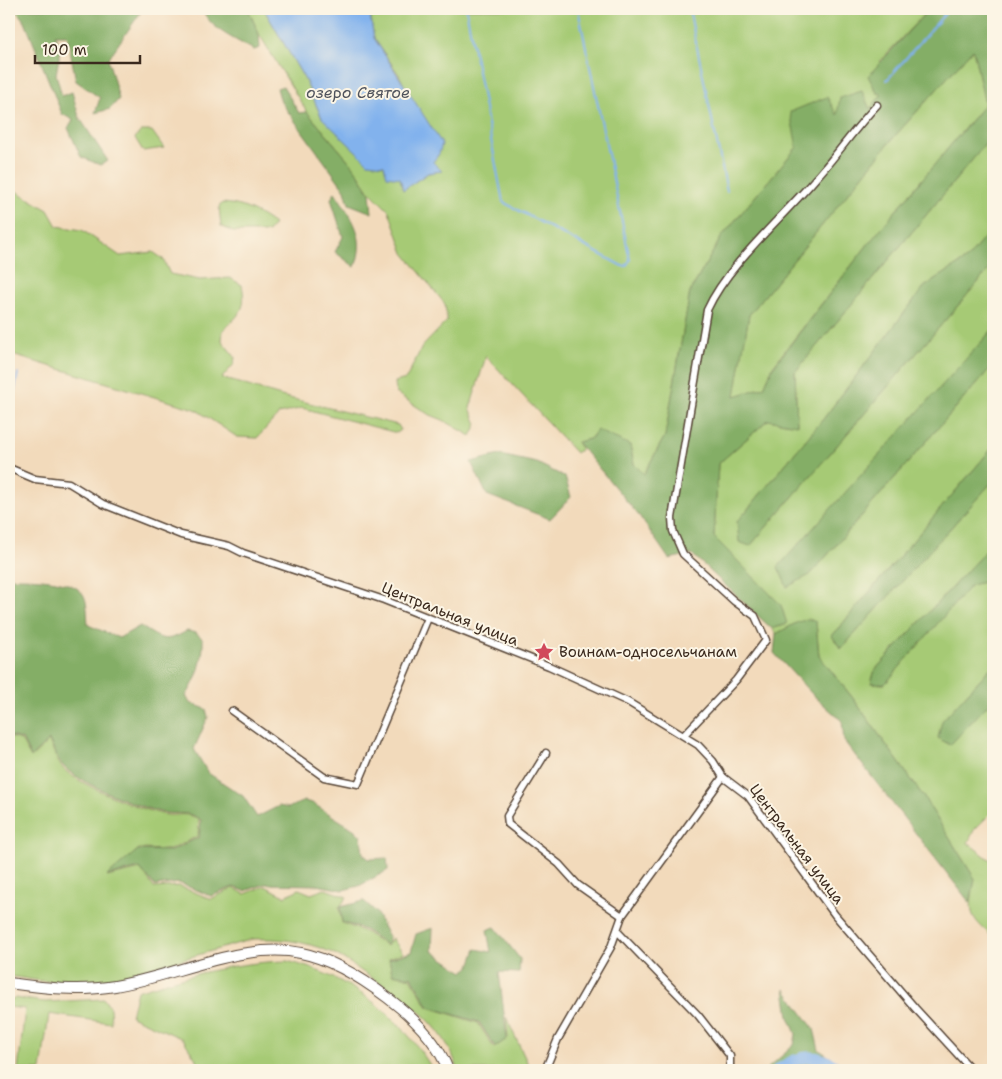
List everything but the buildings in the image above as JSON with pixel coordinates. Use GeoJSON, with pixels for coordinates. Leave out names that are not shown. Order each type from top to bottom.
{"type":"FeatureCollection","features":[{"type":"Feature","properties":{"kind":"main road"},"geometry":{"type":"LineString","coordinates":[[9,983],[46,988],[93,989],[137,982],[250,953],[270,951],[302,953],[336,966],[399,1007],[426,1032],[438,1049],[448,1070]]}},
{"type":"Feature","properties":{"kind":"street"},"geometry":{"type":"LineString","coordinates":[[684,735],[736,680],[766,640],[755,616],[734,601],[682,554],[673,530],[672,518],[707,310],[714,294],[772,224],[816,179],[877,105]]}},
{"type":"Feature","properties":{"kind":"street","name":"Центральная улица"},"geometry":{"type":"LineString","coordinates":[[9,468],[34,479],[69,483],[103,504],[181,535],[229,546],[243,553],[349,587],[428,618],[558,670],[628,702],[684,735],[713,761],[723,777],[748,796],[835,915],[915,1008],[972,1070]]}},
{"type":"Feature","properties":{"kind":"street"},"geometry":{"type":"LineString","coordinates":[[232,711],[324,777],[358,784],[428,618]]}},
{"type":"Feature","properties":{"kind":"street"},"geometry":{"type":"LineString","coordinates":[[546,752],[507,816],[508,824],[559,864],[578,885],[622,916]]}},
{"type":"Feature","properties":{"kind":"street"},"geometry":{"type":"LineString","coordinates":[[545,1070],[558,1040],[618,932],[622,916],[723,777]]}},
{"type":"Feature","properties":{"kind":"street"},"geometry":{"type":"LineString","coordinates":[[618,932],[698,1015],[730,1056],[730,1070]]}},
{"type":"Feature","properties":{"kind":"green space"},"geometry":{"type":"Polygon","coordinates":[[[15,9],[143,9],[108,59],[119,99],[110,109],[95,113],[100,98],[76,81],[67,35],[55,35],[61,47],[56,74],[62,96],[72,92],[79,117],[108,161],[100,165],[81,157],[68,128],[73,120],[62,114],[25,22],[15,9]]]}},
{"type":"Feature","properties":{"kind":"green space"},"geometry":{"type":"Polygon","coordinates":[[[202,9],[248,9],[259,34],[260,48],[254,50],[224,33],[211,23],[202,9]]]}},
{"type":"Feature","properties":{"kind":"green space"},"geometry":{"type":"Polygon","coordinates":[[[248,9],[264,9],[305,80],[322,118],[400,177],[403,190],[428,173],[441,171],[432,162],[439,154],[399,75],[374,38],[369,9],[929,9],[880,61],[882,94],[870,109],[837,115],[797,147],[722,236],[690,292],[665,436],[644,474],[634,464],[630,445],[590,439],[577,442],[581,449],[576,453],[486,356],[470,408],[477,424],[471,436],[428,414],[396,393],[395,382],[406,379],[422,347],[447,321],[445,304],[404,253],[389,211],[371,193],[354,167],[307,112],[259,34],[248,9]]]}},
{"type":"Feature","properties":{"kind":"green space"},"geometry":{"type":"Polygon","coordinates":[[[929,9],[993,9],[993,135],[795,372],[797,425],[768,420],[718,464],[714,537],[781,605],[787,624],[772,629],[692,554],[669,559],[640,517],[577,442],[590,439],[597,430],[630,445],[634,464],[644,474],[665,436],[690,292],[722,236],[797,147],[790,112],[827,97],[837,115],[840,98],[862,91],[870,109],[882,94],[877,93],[868,76],[929,9]],[[973,49],[894,137],[749,315],[735,396],[764,387],[773,367],[869,243],[985,104],[973,49]]]}},
{"type":"Feature","properties":{"kind":"green space"},"geometry":{"type":"Polygon","coordinates":[[[973,49],[985,104],[869,243],[773,366],[764,387],[734,397],[749,315],[894,137],[973,49]]]}},
{"type":"Feature","properties":{"kind":"green space"},"geometry":{"type":"Polygon","coordinates":[[[283,86],[299,113],[307,112],[354,167],[370,193],[372,213],[349,204],[345,190],[281,102],[277,88],[283,86]]]}},
{"type":"Feature","properties":{"kind":"green space"},"geometry":{"type":"Polygon","coordinates":[[[141,131],[152,131],[164,148],[143,151],[135,138],[141,131]]]}},
{"type":"Feature","properties":{"kind":"green space"},"geometry":{"type":"Polygon","coordinates":[[[993,135],[993,227],[968,258],[924,287],[824,418],[737,522],[750,546],[993,265],[993,329],[919,413],[810,575],[993,365],[993,447],[832,636],[841,649],[993,481],[993,543],[875,670],[871,683],[885,684],[971,584],[993,580],[993,665],[942,721],[993,698],[993,811],[974,830],[968,843],[993,862],[993,937],[978,923],[972,912],[971,906],[975,879],[923,796],[852,697],[819,656],[816,622],[798,622],[776,634],[772,629],[787,624],[714,537],[718,464],[768,420],[797,425],[795,372],[993,135]]]}},
{"type":"Feature","properties":{"kind":"green space"},"geometry":{"type":"Polygon","coordinates":[[[9,187],[48,210],[57,226],[82,230],[120,256],[153,252],[163,259],[170,274],[200,280],[230,278],[242,285],[243,306],[234,320],[223,330],[222,341],[235,357],[234,364],[222,378],[281,396],[398,425],[401,430],[397,433],[302,408],[279,414],[257,438],[237,437],[195,409],[9,354],[9,187]]]}},
{"type":"Feature","properties":{"kind":"green space"},"geometry":{"type":"Polygon","coordinates":[[[335,192],[356,228],[359,246],[355,267],[335,252],[343,237],[331,199],[335,192]]]}},
{"type":"Feature","properties":{"kind":"green space"},"geometry":{"type":"Polygon","coordinates":[[[222,203],[250,209],[274,224],[268,232],[233,232],[221,226],[219,207],[222,203]]]}},
{"type":"Feature","properties":{"kind":"green space"},"geometry":{"type":"Polygon","coordinates":[[[993,227],[993,265],[750,546],[739,542],[737,522],[824,418],[924,287],[968,258],[993,227]]]}},
{"type":"Feature","properties":{"kind":"green space"},"geometry":{"type":"Polygon","coordinates":[[[993,329],[993,365],[810,575],[787,587],[778,567],[993,329]]]}},
{"type":"Feature","properties":{"kind":"green space"},"geometry":{"type":"Polygon","coordinates":[[[993,447],[993,481],[841,649],[832,636],[993,447]]]}},
{"type":"Feature","properties":{"kind":"green space"},"geometry":{"type":"Polygon","coordinates":[[[500,455],[537,463],[565,477],[571,497],[550,519],[487,495],[471,462],[500,455]]]}},
{"type":"Feature","properties":{"kind":"green space"},"geometry":{"type":"Polygon","coordinates":[[[993,543],[993,580],[971,585],[885,684],[871,683],[875,670],[993,543]]]}},
{"type":"Feature","properties":{"kind":"green space"},"geometry":{"type":"Polygon","coordinates":[[[9,575],[12,578],[60,582],[77,589],[83,594],[86,601],[88,625],[119,638],[140,626],[158,637],[168,639],[187,631],[196,633],[203,639],[201,662],[186,696],[190,703],[206,709],[208,717],[194,749],[208,773],[243,796],[257,817],[279,806],[288,808],[304,801],[312,803],[355,830],[361,836],[363,854],[369,859],[387,858],[388,870],[359,886],[343,890],[317,885],[265,884],[245,891],[233,887],[211,896],[179,883],[155,886],[140,868],[107,876],[138,850],[171,851],[199,837],[201,820],[185,814],[160,812],[110,794],[72,774],[64,767],[49,740],[31,757],[22,739],[9,736],[9,575]]]}},
{"type":"Feature","properties":{"kind":"green space"},"geometry":{"type":"Polygon","coordinates":[[[809,619],[816,622],[819,656],[852,697],[923,796],[975,879],[970,903],[844,741],[842,721],[812,694],[774,653],[776,634],[798,622],[809,619]]]}},
{"type":"Feature","properties":{"kind":"green space"},"geometry":{"type":"Polygon","coordinates":[[[993,665],[993,699],[950,745],[938,738],[942,721],[993,665]]]}},
{"type":"Feature","properties":{"kind":"green space"},"geometry":{"type":"Polygon","coordinates":[[[9,737],[21,740],[31,758],[49,741],[59,763],[68,773],[92,787],[124,801],[152,811],[168,815],[189,815],[199,820],[198,836],[170,850],[139,849],[107,877],[141,869],[154,888],[179,886],[211,899],[233,888],[245,894],[265,886],[285,896],[299,889],[311,894],[325,889],[347,897],[339,908],[342,923],[365,932],[387,946],[392,938],[403,953],[389,958],[392,974],[411,978],[428,1007],[478,1023],[494,1048],[508,1038],[506,1017],[528,1064],[525,1070],[458,1070],[452,1053],[443,1038],[421,1013],[338,955],[301,943],[272,939],[253,939],[118,978],[76,982],[41,981],[9,976],[9,737]]]}},
{"type":"Feature","properties":{"kind":"green space"},"geometry":{"type":"Polygon","coordinates":[[[364,901],[376,912],[389,938],[387,945],[365,930],[342,922],[340,907],[364,901]]]}},
{"type":"Feature","properties":{"kind":"green space"},"geometry":{"type":"Polygon","coordinates":[[[495,927],[520,959],[519,973],[499,972],[507,1039],[495,1047],[479,1022],[429,1007],[412,977],[393,974],[389,959],[411,952],[416,934],[433,928],[432,951],[463,972],[470,966],[476,949],[491,952],[487,930],[495,927]]]}},
{"type":"Feature","properties":{"kind":"green space"},"geometry":{"type":"Polygon","coordinates":[[[287,961],[332,977],[371,1001],[389,1015],[405,1032],[433,1070],[203,1070],[183,1039],[131,1016],[137,991],[192,975],[230,967],[287,961]]]}},
{"type":"Feature","properties":{"kind":"green space"},"geometry":{"type":"Polygon","coordinates":[[[785,989],[814,1029],[819,1050],[850,1070],[766,1070],[794,1045],[796,1034],[789,1017],[785,989]]]}},
{"type":"Feature","properties":{"kind":"green space"},"geometry":{"type":"Polygon","coordinates":[[[15,998],[45,1002],[104,999],[110,1008],[111,1023],[49,1014],[41,1070],[18,1070],[25,1009],[9,1007],[9,1000],[15,998]]]}},
{"type":"Feature","properties":{"kind":"water","name":"озеро Святое"},"geometry":{"type":"Polygon","coordinates":[[[264,9],[369,9],[374,38],[442,144],[439,154],[433,162],[442,171],[428,173],[403,190],[400,178],[387,176],[384,165],[368,163],[322,118],[305,80],[264,9]]]}},
{"type":"Feature","properties":{"kind":"waterway"},"geometry":{"type":"LineString","coordinates":[[466,9],[503,202],[622,266],[626,266],[630,260],[578,9]]}},
{"type":"Feature","properties":{"kind":"waterway"},"geometry":{"type":"LineString","coordinates":[[689,9],[727,191]]}},
{"type":"Feature","properties":{"kind":"waterway"},"geometry":{"type":"LineString","coordinates":[[887,80],[949,9]]}},
{"type":"Feature","properties":{"kind":"waterway"},"geometry":{"type":"LineString","coordinates":[[9,411],[18,373]]}},
{"type":"Feature","properties":{"kind":"waterway"},"geometry":{"type":"LineString","coordinates":[[778,1070],[794,1061],[809,1057],[824,1060],[840,1070]]}},
{"type":"Feature","properties":{"kind":"place","name":"Воинам-односельчанам"},"geometry":{"type":"Point","coordinates":[544,652]}}]}
